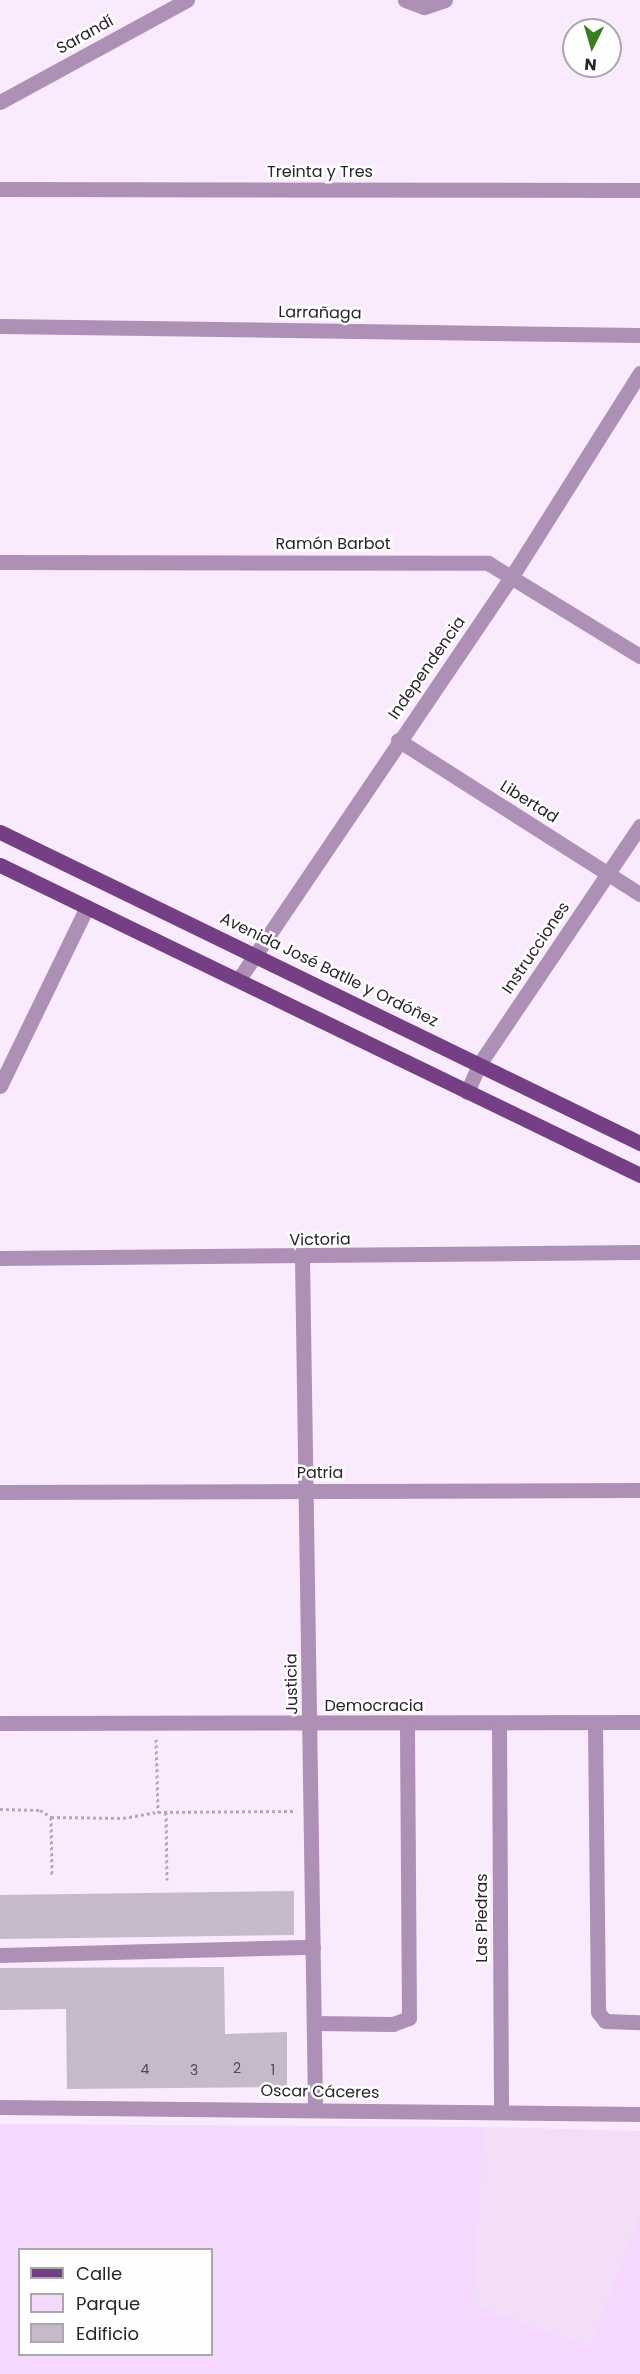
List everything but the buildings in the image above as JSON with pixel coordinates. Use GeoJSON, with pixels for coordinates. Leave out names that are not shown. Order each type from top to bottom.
{"type":"FeatureCollection","features":[{"type":"Feature","properties":{"kind":"main road","name":"Avenida José Batlle y Ordóñez"},"geometry":{"type":"LineString","coordinates":[[0,832],[480,1063],[640,1143]]}},
{"type":"Feature","properties":{"kind":"main road"},"geometry":{"type":"LineString","coordinates":[[0,865],[640,1175]]}},
{"type":"Feature","properties":{"kind":"street","name":"Sarandí"},"geometry":{"type":"LineString","coordinates":[[0,102],[187,0]]}},
{"type":"Feature","properties":{"kind":"street"},"geometry":{"type":"LineString","coordinates":[[405,0],[424,7],[445,0]]}},
{"type":"Feature","properties":{"kind":"street","name":"Treinta y Tres"},"geometry":{"type":"LineString","coordinates":[[0,189],[640,190]]}},
{"type":"Feature","properties":{"kind":"street","name":"Larrañaga"},"geometry":{"type":"LineString","coordinates":[[0,326],[640,335]]}},
{"type":"Feature","properties":{"kind":"street","name":"Independencia"},"geometry":{"type":"LineString","coordinates":[[239,979],[252,953],[512,576],[640,373]]}},
{"type":"Feature","properties":{"kind":"street","name":"Ramón Barbot"},"geometry":{"type":"LineString","coordinates":[[0,562],[489,562],[640,656]]}},
{"type":"Feature","properties":{"kind":"street","name":"Libertad"},"geometry":{"type":"LineString","coordinates":[[398,740],[640,894]]}},
{"type":"Feature","properties":{"kind":"street","name":"Instrucciones"},"geometry":{"type":"LineString","coordinates":[[467,1092],[480,1063],[640,826]]}},
{"type":"Feature","properties":{"kind":"street"},"geometry":{"type":"LineString","coordinates":[[0,1086],[87,907]]}},
{"type":"Feature","properties":{"kind":"street","name":"Victoria"},"geometry":{"type":"LineString","coordinates":[[0,1258],[302,1258],[640,1252]]}},
{"type":"Feature","properties":{"kind":"street","name":"Justicia"},"geometry":{"type":"LineString","coordinates":[[302,1258],[308,1491],[315,2109]]}},
{"type":"Feature","properties":{"kind":"street","name":"Patria"},"geometry":{"type":"LineString","coordinates":[[0,1492],[640,1490]]}},
{"type":"Feature","properties":{"kind":"street","name":"Democracia"},"geometry":{"type":"LineString","coordinates":[[0,1723],[311,1725],[640,1722]]}},
{"type":"Feature","properties":{"kind":"street"},"geometry":{"type":"LineString","coordinates":[[596,1723],[598,2012],[604,2021],[640,2022]]}},
{"type":"Feature","properties":{"kind":"street"},"geometry":{"type":"LineString","coordinates":[[314,2023],[393,2024],[409,2018],[406,1724]]}},
{"type":"Feature","properties":{"kind":"street","name":"Las Piedras"},"geometry":{"type":"LineString","coordinates":[[499,1724],[501,2112]]}},
{"type":"Feature","properties":{"kind":"street"},"geometry":{"type":"LineString","coordinates":[[0,1955],[313,1947]]}},
{"type":"Feature","properties":{"kind":"street","name":"Oscar Cáceres"},"geometry":{"type":"LineString","coordinates":[[0,2107],[640,2114]]}},
{"type":"Feature","properties":{"kind":"path"},"geometry":{"type":"LineString","coordinates":[[156,1724],[158,1812]]}},
{"type":"Feature","properties":{"kind":"path"},"geometry":{"type":"LineString","coordinates":[[0,1809],[40,1810],[51,1817],[123,1818],[158,1812],[312,1811]]}},
{"type":"Feature","properties":{"kind":"path"},"geometry":{"type":"LineString","coordinates":[[166,1812],[167,1881]]}},
{"type":"Feature","properties":{"kind":"path"},"geometry":{"type":"LineString","coordinates":[[51,1817],[52,1876]]}},
{"type":"Feature","properties":{"kind":"shaded area"},"geometry":{"type":"Polygon","coordinates":[[[484,2127],[640,2131],[640,2212],[590,2345],[474,2305],[484,2127]]]}},
{"type":"Feature","properties":{"kind":"green space"},"geometry":{"type":"Polygon","coordinates":[[[0,2124],[484,2127],[474,2305],[590,2345],[640,2212],[640,2374],[0,2374],[0,2124]]]}}]}
